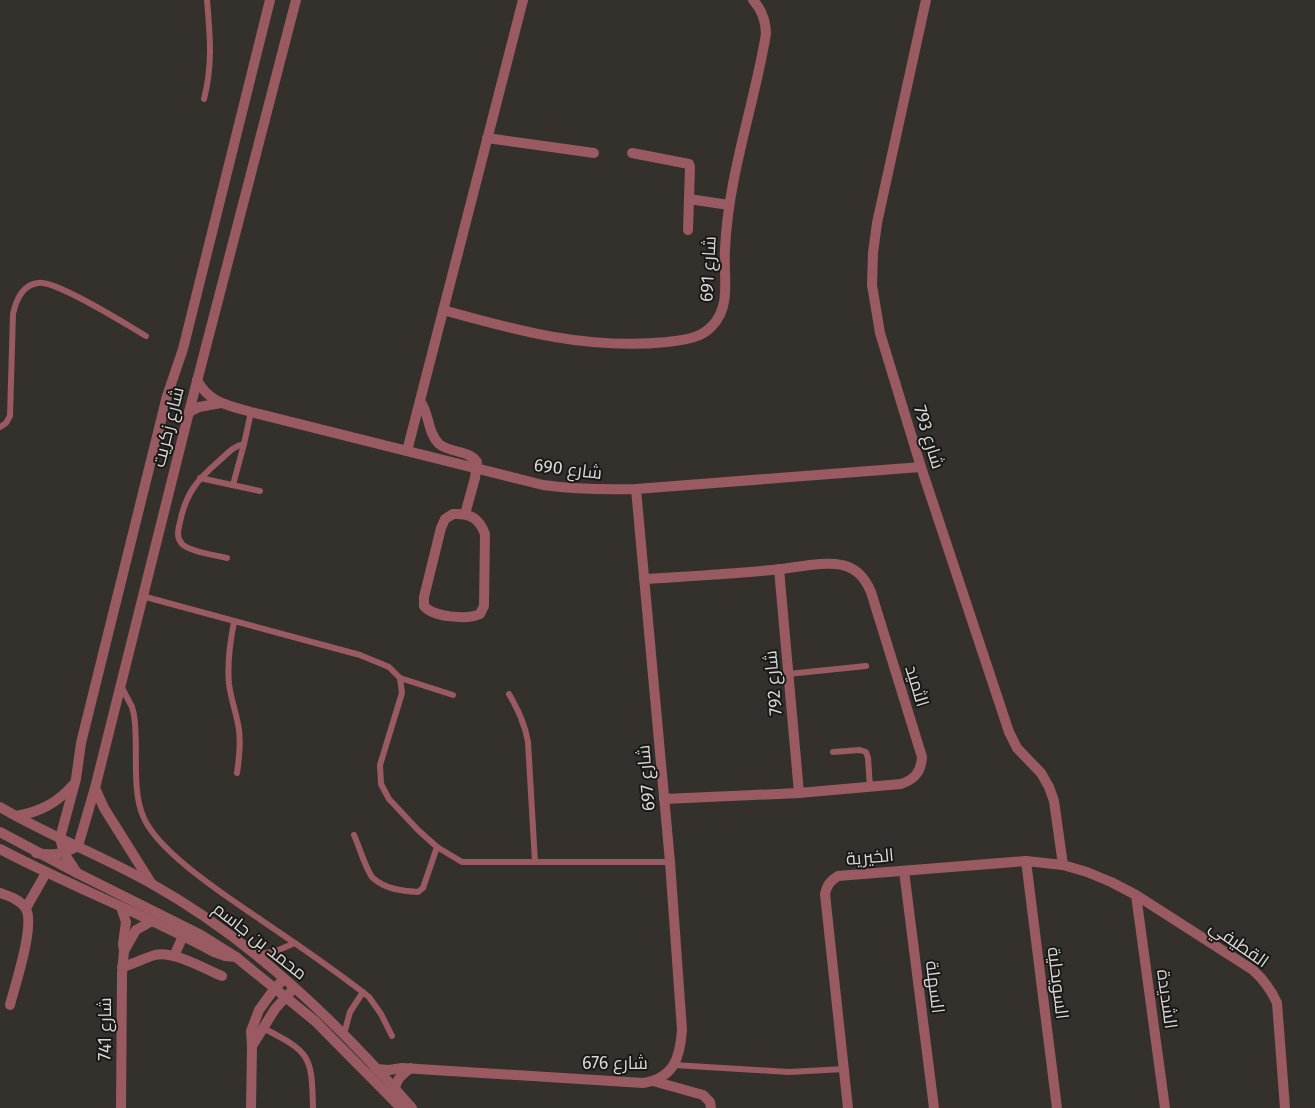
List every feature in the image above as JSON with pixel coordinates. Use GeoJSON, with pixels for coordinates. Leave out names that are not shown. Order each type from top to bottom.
{"type":"FeatureCollection","features":[{"type":"Feature","properties":{"kind":"street","name":"شارع زكريت"},"geometry":{"type":"LineString","coordinates":[[77,873],[71,867],[64,853],[60,838],[75,782],[81,743],[165,405],[183,349],[270,0]]}},
{"type":"Feature","properties":{"kind":"street","name":"شارع زكريت"},"geometry":{"type":"LineString","coordinates":[[78,846],[95,788],[197,380],[296,0]]}},
{"type":"Feature","properties":{"kind":"street"},"geometry":{"type":"LineString","coordinates":[[408,451],[523,0]]}},
{"type":"Feature","properties":{"kind":"street","name":"شارع 691"},"geometry":{"type":"LineString","coordinates":[[443,310],[532,334],[588,342],[636,344],[692,338],[713,326],[722,312],[724,304],[724,250],[729,206],[766,34],[764,18],[753,0]]}},
{"type":"Feature","properties":{"kind":"street","name":"شارع 793"},"geometry":{"type":"LineString","coordinates":[[926,0],[872,253],[872,285],[875,309],[880,333],[921,467],[1009,732],[1017,748],[1041,773],[1050,787],[1063,865]]}},
{"type":"Feature","properties":{"kind":"street"},"geometry":{"type":"LineString","coordinates":[[487,138],[594,153]]}},
{"type":"Feature","properties":{"kind":"street"},"geometry":{"type":"LineString","coordinates":[[632,154],[689,164],[688,230]]}},
{"type":"Feature","properties":{"kind":"street"},"geometry":{"type":"LineString","coordinates":[[689,199],[729,206]]}},
{"type":"Feature","properties":{"kind":"street","name":"شارع 690"},"geometry":{"type":"LineString","coordinates":[[197,380],[206,394],[221,403],[251,412],[543,485],[570,489],[636,489],[921,467]]}},
{"type":"Feature","properties":{"kind":"street"},"geometry":{"type":"LineString","coordinates":[[420,401],[425,408],[430,430],[437,442],[446,448],[473,457],[477,462],[478,469],[464,514]]}},
{"type":"Feature","properties":{"kind":"street","name":"شارع 690"},"geometry":{"type":"LineString","coordinates":[[189,412],[199,407],[221,403]]}},
{"type":"Feature","properties":{"kind":"street","name":"شارع 697"},"geometry":{"type":"LineString","coordinates":[[636,489],[670,862],[682,1030],[680,1047],[674,1064]]}},
{"type":"Feature","properties":{"kind":"street"},"geometry":{"type":"LineString","coordinates":[[453,514],[464,514],[474,518],[482,525],[485,534],[484,606],[480,614],[472,617],[433,614],[424,606],[424,596],[444,518],[453,514]]}},
{"type":"Feature","properties":{"kind":"street","name":"الثميد"},"geometry":{"type":"LineString","coordinates":[[644,579],[839,564],[850,567],[859,573],[869,587],[922,757],[917,775],[910,781],[901,784],[798,793],[664,799]]}},
{"type":"Feature","properties":{"kind":"street","name":"شارع 792"},"geometry":{"type":"LineString","coordinates":[[779,569],[798,793]]}},
{"type":"Feature","properties":{"kind":"street"},"geometry":{"type":"LineString","coordinates":[[16,816],[36,812],[52,804],[75,782]]}},
{"type":"Feature","properties":{"kind":"street"},"geometry":{"type":"LineString","coordinates":[[95,788],[104,808],[152,884]]}},
{"type":"Feature","properties":{"kind":"street","name":"محمد بن جاسم"},"geometry":{"type":"LineString","coordinates":[[0,807],[152,884],[233,937],[284,979],[344,1034],[412,1108]]}},
{"type":"Feature","properties":{"kind":"street","name":"محمد بن جاسم"},"geometry":{"type":"LineString","coordinates":[[0,832],[201,935],[236,957],[333,1038],[401,1108]]}},
{"type":"Feature","properties":{"kind":"street"},"geometry":{"type":"LineString","coordinates":[[36,852],[49,855],[64,853],[78,846]]}},
{"type":"Feature","properties":{"kind":"street"},"geometry":{"type":"LineString","coordinates":[[0,849],[46,873],[219,954],[236,957]]}},
{"type":"Feature","properties":{"kind":"street","name":"الخيرية"},"geometry":{"type":"LineString","coordinates":[[848,1108],[825,894],[826,887],[832,880],[838,876],[1026,862],[1063,865],[1087,872],[1136,895]]}},
{"type":"Feature","properties":{"kind":"street","name":"السويحلية"},"geometry":{"type":"LineString","coordinates":[[1026,862],[1057,1108]]}},
{"type":"Feature","properties":{"kind":"street","name":"السهلة"},"geometry":{"type":"LineString","coordinates":[[904,871],[934,1108]]}},
{"type":"Feature","properties":{"kind":"street"},"geometry":{"type":"LineString","coordinates":[[26,908],[46,873]]}},
{"type":"Feature","properties":{"kind":"street"},"geometry":{"type":"LineString","coordinates":[[0,892],[11,897],[26,908],[30,922],[10,1005]]}},
{"type":"Feature","properties":{"kind":"street","name":"الشديدة"},"geometry":{"type":"LineString","coordinates":[[1136,895],[1165,1108]]}},
{"type":"Feature","properties":{"kind":"street","name":"القطيفي"},"geometry":{"type":"LineString","coordinates":[[1136,895],[1253,970],[1264,980],[1277,1003],[1285,1108]]}},
{"type":"Feature","properties":{"kind":"street","name":"شارع 741"},"geometry":{"type":"LineString","coordinates":[[121,907],[126,922],[122,966],[121,1108]]}},
{"type":"Feature","properties":{"kind":"street","name":"شارع 741"},"geometry":{"type":"LineString","coordinates":[[124,951],[136,930],[152,922]]}},
{"type":"Feature","properties":{"kind":"street"},"geometry":{"type":"LineString","coordinates":[[174,956],[183,936]]}},
{"type":"Feature","properties":{"kind":"street"},"geometry":{"type":"LineString","coordinates":[[122,966],[139,962],[154,955],[165,954],[222,976]]}},
{"type":"Feature","properties":{"kind":"street"},"geometry":{"type":"LineString","coordinates":[[251,1108],[251,1031],[260,1010],[275,988],[284,979]]}},
{"type":"Feature","properties":{"kind":"street"},"geometry":{"type":"LineString","coordinates":[[252,1046],[285,996],[294,988]]}},
{"type":"Feature","properties":{"kind":"street","name":"شارع 676"},"geometry":{"type":"LineString","coordinates":[[376,1068],[382,1070],[411,1068],[630,1083],[653,1081],[662,1077],[674,1064]]}},
{"type":"Feature","properties":{"kind":"street"},"geometry":{"type":"LineString","coordinates":[[396,1089],[400,1077],[411,1068]]}},
{"type":"Feature","properties":{"kind":"street"},"geometry":{"type":"LineString","coordinates":[[653,1081],[703,1096],[710,1102],[711,1108]]}},
{"type":"Feature","properties":{"kind":"lane"},"geometry":{"type":"LineString","coordinates":[[204,99],[208,82],[211,48],[207,0]]}},
{"type":"Feature","properties":{"kind":"lane"},"geometry":{"type":"LineString","coordinates":[[0,427],[6,423],[10,416],[13,314],[19,296],[25,289],[40,282],[59,288],[146,336]]}},
{"type":"Feature","properties":{"kind":"lane"},"geometry":{"type":"LineString","coordinates":[[233,485],[251,412]]}},
{"type":"Feature","properties":{"kind":"lane"},"geometry":{"type":"LineString","coordinates":[[226,558],[187,548],[179,538],[178,528],[182,510],[189,493],[200,478],[236,446],[244,444]]}},
{"type":"Feature","properties":{"kind":"lane"},"geometry":{"type":"LineString","coordinates":[[200,478],[260,491]]}},
{"type":"Feature","properties":{"kind":"lane"},"geometry":{"type":"LineString","coordinates":[[142,596],[360,655],[389,667],[400,678],[453,695]]}},
{"type":"Feature","properties":{"kind":"lane"},"geometry":{"type":"LineString","coordinates":[[234,622],[228,669],[232,700],[239,729],[237,773]]}},
{"type":"Feature","properties":{"kind":"lane"},"geometry":{"type":"LineString","coordinates":[[788,674],[866,666]]}},
{"type":"Feature","properties":{"kind":"lane"},"geometry":{"type":"LineString","coordinates":[[400,678],[402,693],[380,765],[381,784],[389,799],[437,847],[462,862],[670,862]]}},
{"type":"Feature","properties":{"kind":"lane"},"geometry":{"type":"LineString","coordinates":[[120,684],[134,715],[139,801],[142,816],[150,830],[175,856],[211,885],[363,992],[376,1006],[392,1036]]}},
{"type":"Feature","properties":{"kind":"lane"},"geometry":{"type":"LineString","coordinates":[[509,694],[525,726],[528,742],[535,862]]}},
{"type":"Feature","properties":{"kind":"lane"},"geometry":{"type":"LineString","coordinates":[[833,752],[860,750],[866,752],[870,787]]}},
{"type":"Feature","properties":{"kind":"lane"},"geometry":{"type":"LineString","coordinates":[[354,834],[371,877],[388,887],[408,891],[418,892],[423,888],[437,847]]}},
{"type":"Feature","properties":{"kind":"lane"},"geometry":{"type":"LineString","coordinates":[[256,955],[296,944]]}},
{"type":"Feature","properties":{"kind":"lane"},"geometry":{"type":"LineString","coordinates":[[344,1034],[350,1012],[363,992]]}},
{"type":"Feature","properties":{"kind":"lane"},"geometry":{"type":"LineString","coordinates":[[263,1028],[289,1041],[304,1055],[312,1073],[313,1108]]}},
{"type":"Feature","properties":{"kind":"lane","name":"شارع 676"},"geometry":{"type":"LineString","coordinates":[[674,1064],[789,1072],[844,1069]]}}]}
